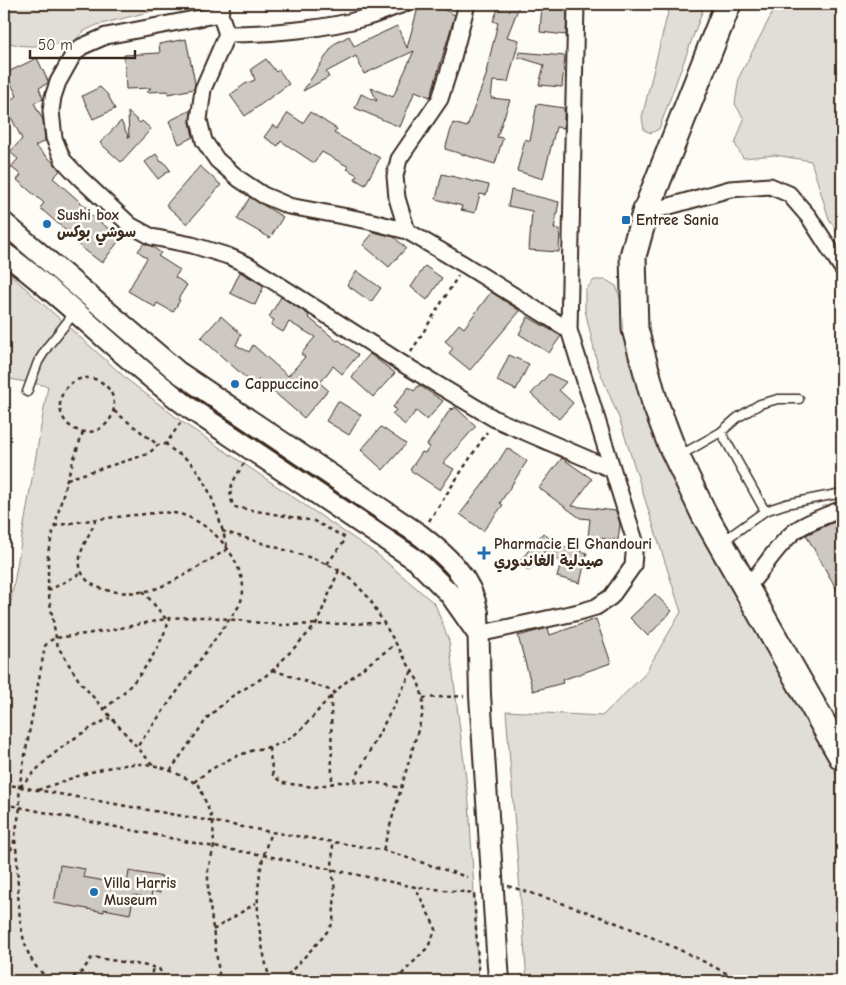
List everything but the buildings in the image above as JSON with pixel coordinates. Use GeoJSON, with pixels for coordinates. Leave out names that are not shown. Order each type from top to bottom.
{"type":"FeatureCollection","features":[{"type":"Feature","properties":{"kind":"main road"},"geometry":{"type":"LineString","coordinates":[[728,4],[645,213],[634,256],[634,329],[655,403],[677,457],[704,514],[842,757]]}},
{"type":"Feature","properties":{"kind":"street"},"geometry":{"type":"LineString","coordinates":[[227,34],[262,34],[327,25],[366,17],[404,4]]}},
{"type":"Feature","properties":{"kind":"street"},"geometry":{"type":"LineString","coordinates":[[407,231],[397,198],[395,176],[399,160],[440,98],[467,4]]}},
{"type":"Feature","properties":{"kind":"street"},"geometry":{"type":"LineString","coordinates":[[478,634],[596,607],[611,597],[634,566],[635,541],[611,469],[570,330],[576,4]]}},
{"type":"Feature","properties":{"kind":"street"},"geometry":{"type":"LineString","coordinates":[[570,330],[407,231],[369,221],[288,206],[263,195],[239,179],[217,160],[204,141],[199,120],[203,89],[227,34],[221,9],[106,36],[81,47],[72,57],[58,82],[51,111],[54,138],[64,160],[79,177],[130,225],[152,237],[192,245],[228,256],[248,265],[404,364],[496,419],[611,469]]}},
{"type":"Feature","properties":{"kind":"street"},"geometry":{"type":"LineString","coordinates":[[645,213],[730,189],[770,186],[789,194],[809,217],[842,268]]}},
{"type":"Feature","properties":{"kind":"street"},"geometry":{"type":"LineString","coordinates":[[4,223],[178,372],[420,535],[446,557],[468,582],[476,602],[479,624],[480,695],[494,881],[499,981]]}},
{"type":"Feature","properties":{"kind":"street"},"geometry":{"type":"LineString","coordinates":[[4,253],[76,311],[164,389],[190,409],[416,560],[434,576],[465,614],[478,634]]}},
{"type":"Feature","properties":{"kind":"street"},"geometry":{"type":"LineString","coordinates":[[747,587],[758,576],[768,559],[796,530],[841,514]]}},
{"type":"Feature","properties":{"kind":"lane"},"geometry":{"type":"LineString","coordinates":[[27,392],[38,362],[48,346],[76,311]]}},
{"type":"Feature","properties":{"kind":"lane"},"geometry":{"type":"LineString","coordinates":[[677,457],[721,432],[737,418],[760,404],[778,399],[799,399]]}},
{"type":"Feature","properties":{"kind":"lane"},"geometry":{"type":"LineString","coordinates":[[721,432],[765,511]]}},
{"type":"Feature","properties":{"kind":"lane"},"geometry":{"type":"LineString","coordinates":[[721,543],[765,511],[786,504],[842,493]]}},
{"type":"Feature","properties":{"kind":"path"},"geometry":{"type":"LineString","coordinates":[[404,364],[465,265]]}},
{"type":"Feature","properties":{"kind":"path"},"geometry":{"type":"LineString","coordinates":[[90,378],[104,384],[114,396],[114,411],[108,424],[90,433],[69,426],[64,420],[60,406],[64,391],[76,380],[90,378]]}},
{"type":"Feature","properties":{"kind":"path"},"geometry":{"type":"LineString","coordinates":[[67,479],[148,454],[158,446],[166,444],[190,409]]}},
{"type":"Feature","properties":{"kind":"path"},"geometry":{"type":"LineString","coordinates":[[114,411],[158,446]]}},
{"type":"Feature","properties":{"kind":"path"},"geometry":{"type":"LineString","coordinates":[[420,535],[496,419]]}},
{"type":"Feature","properties":{"kind":"path"},"geometry":{"type":"LineString","coordinates":[[83,432],[67,479],[48,552],[48,591],[56,638],[58,647],[80,682],[153,765]]}},
{"type":"Feature","properties":{"kind":"path"},"geometry":{"type":"LineString","coordinates":[[137,747],[240,606],[244,592],[242,576],[228,549],[215,504],[200,475],[190,462],[166,444]]}},
{"type":"Feature","properties":{"kind":"path"},"geometry":{"type":"LineString","coordinates":[[251,449],[230,488],[230,499],[234,507],[314,521],[346,538]]}},
{"type":"Feature","properties":{"kind":"path"},"geometry":{"type":"LineString","coordinates":[[54,526],[161,512],[182,514],[207,528],[228,549]]}},
{"type":"Feature","properties":{"kind":"path"},"geometry":{"type":"LineString","coordinates":[[96,519],[80,557],[82,572],[88,580],[100,588],[124,593],[143,592],[160,587],[228,549]]}},
{"type":"Feature","properties":{"kind":"path"},"geometry":{"type":"LineString","coordinates":[[327,564],[359,522]]}},
{"type":"Feature","properties":{"kind":"path"},"geometry":{"type":"LineString","coordinates":[[222,531],[327,564],[339,570],[360,587],[369,598],[418,681],[423,698],[421,721],[383,850]]}},
{"type":"Feature","properties":{"kind":"path"},"geometry":{"type":"LineString","coordinates":[[170,770],[208,717],[231,697],[273,670],[316,625],[339,570]]}},
{"type":"Feature","properties":{"kind":"path"},"geometry":{"type":"LineString","coordinates":[[48,591],[82,572]]}},
{"type":"Feature","properties":{"kind":"path"},"geometry":{"type":"LineString","coordinates":[[143,592],[168,619]]}},
{"type":"Feature","properties":{"kind":"path"},"geometry":{"type":"LineString","coordinates":[[4,856],[13,846],[20,808],[19,788],[45,646],[50,641],[56,638],[106,632],[168,619],[210,617],[279,625],[385,623]]}},
{"type":"Feature","properties":{"kind":"path"},"geometry":{"type":"LineString","coordinates":[[104,709],[118,698],[144,670],[159,646],[168,619]]}},
{"type":"Feature","properties":{"kind":"path"},"geometry":{"type":"LineString","coordinates":[[194,782],[214,766],[226,760],[284,742],[298,732],[335,692],[396,644]]}},
{"type":"Feature","properties":{"kind":"path"},"geometry":{"type":"LineString","coordinates":[[273,670],[335,692]]}},
{"type":"Feature","properties":{"kind":"path"},"geometry":{"type":"LineString","coordinates":[[354,781],[412,671]]}},
{"type":"Feature","properties":{"kind":"path"},"geometry":{"type":"LineString","coordinates":[[423,698],[480,695]]}},
{"type":"Feature","properties":{"kind":"path"},"geometry":{"type":"LineString","coordinates":[[331,696],[332,785]]}},
{"type":"Feature","properties":{"kind":"path"},"geometry":{"type":"LineString","coordinates":[[19,788],[60,747],[85,730],[111,718]]}},
{"type":"Feature","properties":{"kind":"path"},"geometry":{"type":"LineString","coordinates":[[269,748],[272,771],[278,781],[306,787],[354,781],[373,782],[401,788]]}},
{"type":"Feature","properties":{"kind":"path"},"geometry":{"type":"LineString","coordinates":[[37,790],[92,772],[136,763],[170,770],[199,784],[212,821],[214,847],[208,869],[208,891],[220,981]]}},
{"type":"Feature","properties":{"kind":"path"},"geometry":{"type":"LineString","coordinates":[[4,784],[383,850],[466,877]]}},
{"type":"Feature","properties":{"kind":"path"},"geometry":{"type":"LineString","coordinates":[[4,804],[416,887],[474,893],[480,981]]}},
{"type":"Feature","properties":{"kind":"path"},"geometry":{"type":"LineString","coordinates":[[270,981],[260,938],[256,903],[263,855],[271,832]]}},
{"type":"Feature","properties":{"kind":"path"},"geometry":{"type":"LineString","coordinates":[[15,836],[18,858],[19,915],[24,939],[29,956],[38,970],[56,981]]}},
{"type":"Feature","properties":{"kind":"path"},"geometry":{"type":"LineString","coordinates":[[282,981],[324,936],[333,923],[335,890],[332,870],[333,842]]}},
{"type":"Feature","properties":{"kind":"path"},"geometry":{"type":"LineString","coordinates":[[494,881],[557,900],[643,934],[740,981]]}},
{"type":"Feature","properties":{"kind":"path"},"geometry":{"type":"LineString","coordinates":[[397,981],[428,947],[436,929],[416,887]]}},
{"type":"Feature","properties":{"kind":"path"},"geometry":{"type":"LineString","coordinates":[[213,930],[256,903]]}},
{"type":"Feature","properties":{"kind":"path"},"geometry":{"type":"LineString","coordinates":[[66,981],[82,972],[92,957],[153,967],[159,969],[167,981]]}},
{"type":"Feature","properties":{"kind":"path"},"geometry":{"type":"LineString","coordinates":[[150,981],[153,967]]}},
{"type":"Feature","properties":{"kind":"shaded area"},"geometry":{"type":"Polygon","coordinates":[[[4,4],[180,4],[97,25],[84,31],[74,42],[29,46],[4,40],[4,4]]]}},
{"type":"Feature","properties":{"kind":"shaded area"},"geometry":{"type":"Polygon","coordinates":[[[670,4],[705,4],[659,129],[651,133],[644,130],[642,117],[670,4]]]}},
{"type":"Feature","properties":{"kind":"shaded area"},"geometry":{"type":"Polygon","coordinates":[[[777,4],[842,4],[842,240],[829,219],[811,161],[775,155],[743,158],[735,144],[744,119],[735,104],[739,77],[777,4]]]}},
{"type":"Feature","properties":{"kind":"shaded area"},"geometry":{"type":"Polygon","coordinates":[[[4,269],[129,381],[185,424],[377,554],[435,604],[449,641],[469,803],[479,981],[4,981],[4,641],[48,386],[4,378],[4,269]]]}},
{"type":"Feature","properties":{"kind":"shaded area"},"geometry":{"type":"Polygon","coordinates":[[[594,280],[606,280],[616,286],[697,517],[842,784],[842,981],[527,981],[506,711],[602,716],[644,675],[681,612],[619,418],[598,367],[585,310],[585,290],[594,280]]]}},
{"type":"Feature","properties":{"kind":"place","name":"Entree Sania"},"geometry":{"type":"Point","coordinates":[626,220]}},
{"type":"Feature","properties":{"kind":"place","name":"Sushi box سوشي بوكس"},"geometry":{"type":"Point","coordinates":[47,224]}},
{"type":"Feature","properties":{"kind":"place","name":"Cappuccino"},"geometry":{"type":"Point","coordinates":[235,384]}},
{"type":"Feature","properties":{"kind":"place","name":"Pharmacie El Ghandouri صيدلية الغاندوري"},"geometry":{"type":"Point","coordinates":[484,553]}},
{"type":"Feature","properties":{"kind":"place","name":"Villa Harris Museum"},"geometry":{"type":"Point","coordinates":[94,892]}}]}
